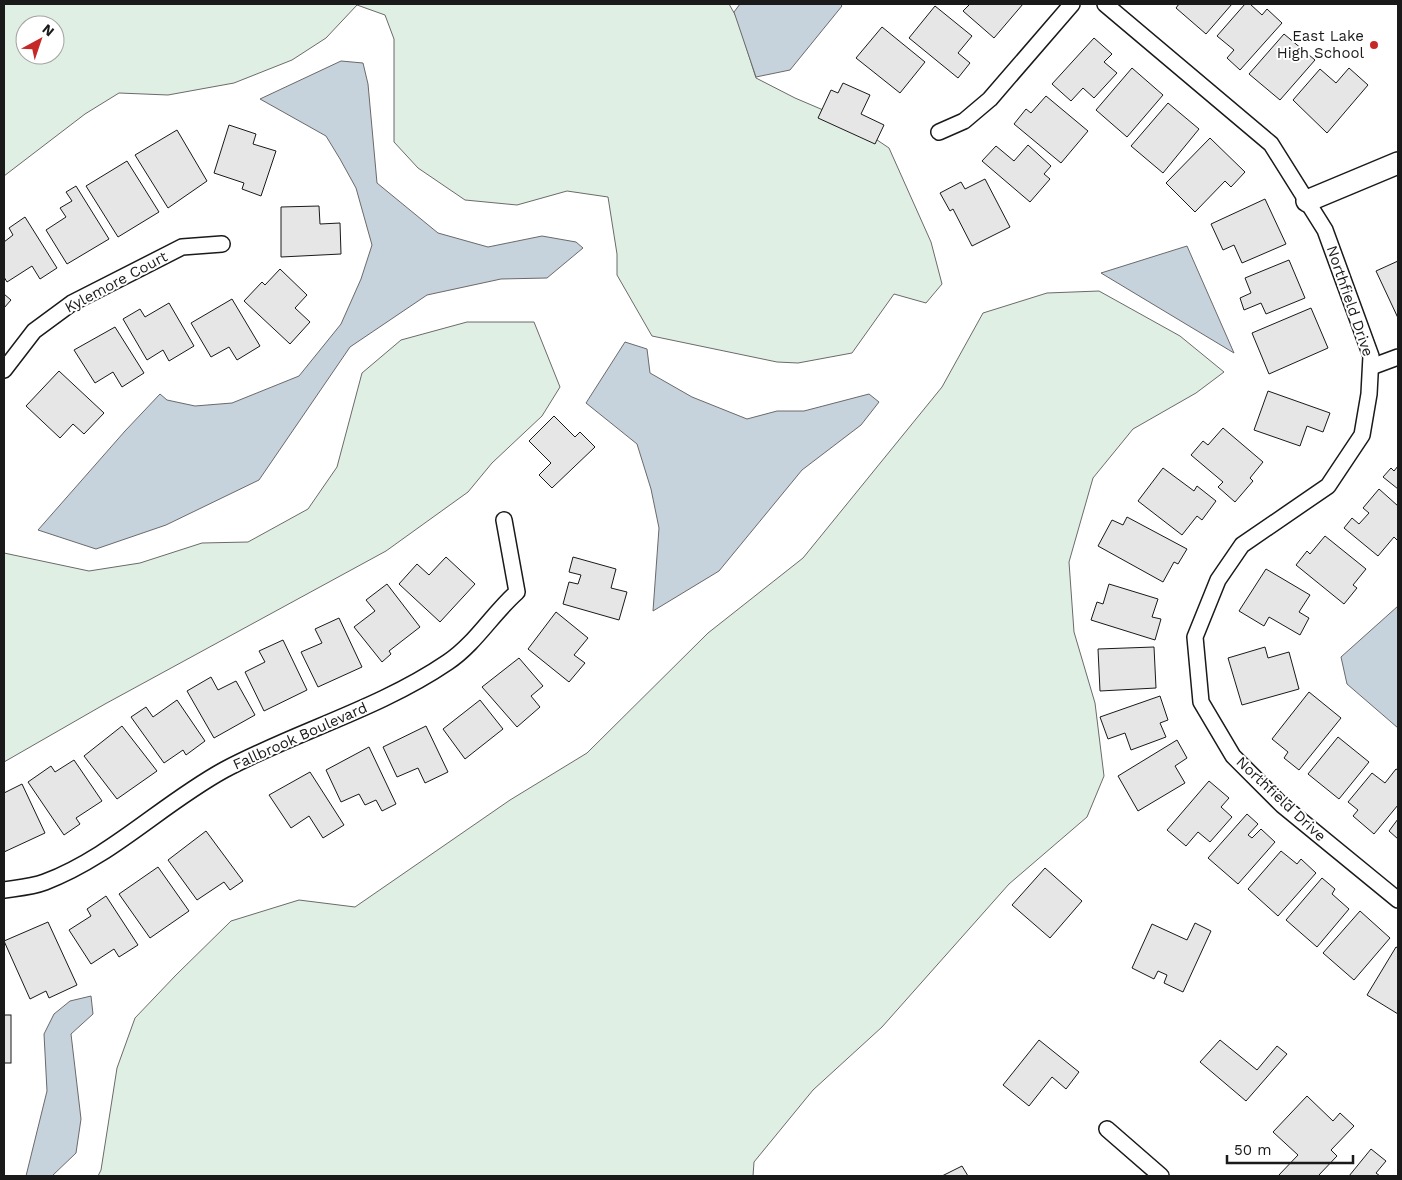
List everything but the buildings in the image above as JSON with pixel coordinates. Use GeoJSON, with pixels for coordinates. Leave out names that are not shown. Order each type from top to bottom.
{"type":"FeatureCollection","features":[{"type":"Feature","properties":{"kind":"street"},"geometry":{"type":"LineString","coordinates":[[939,132],[964,121],[990,100],[1072,4]]}},
{"type":"Feature","properties":{"kind":"street","name":"Northfield Drive"},"geometry":{"type":"LineString","coordinates":[[1105,4],[1271,144],[1326,230],[1371,356],[1362,435],[1328,486],[1242,545],[1218,580],[1195,637],[1201,702],[1233,756],[1282,804],[1398,900]]}},
{"type":"Feature","properties":{"kind":"street"},"geometry":{"type":"LineString","coordinates":[[1306,201],[1398,163]]}},
{"type":"Feature","properties":{"kind":"street","name":"Kylemore Court"},"geometry":{"type":"LineString","coordinates":[[4,370],[34,331],[72,303],[182,247],[222,244]]}},
{"type":"Feature","properties":{"kind":"street"},"geometry":{"type":"LineString","coordinates":[[1371,367],[1398,357]]}},
{"type":"Feature","properties":{"kind":"street","name":"Fallbrook Boulevard"},"geometry":{"type":"LineString","coordinates":[[4,890],[44,883],[95,858],[223,771],[318,725],[400,692],[450,661],[489,624],[517,592],[504,520]]}},
{"type":"Feature","properties":{"kind":"street"},"geometry":{"type":"LineString","coordinates":[[1107,1129],[1162,1176]]}},
{"type":"Feature","properties":{"kind":"green space"},"geometry":{"type":"Polygon","coordinates":[[[4,4],[729,4],[737,18],[756,78],[795,98],[849,121],[889,148],[931,242],[942,284],[926,303],[894,294],[852,353],[798,363],[777,362],[652,336],[617,275],[617,254],[608,197],[567,191],[517,205],[465,200],[418,168],[394,142],[394,39],[385,15],[357,5],[326,38],[292,60],[234,83],[168,95],[119,93],[85,114],[4,176],[4,4]]]}},
{"type":"Feature","properties":{"kind":"green space"},"geometry":{"type":"Polygon","coordinates":[[[1099,291],[1180,336],[1224,372],[1196,393],[1133,429],[1093,478],[1069,562],[1074,632],[1095,703],[1104,776],[1087,817],[1009,884],[882,1027],[813,1090],[754,1162],[753,1176],[98,1176],[101,1170],[117,1068],[135,1018],[231,921],[299,900],[355,907],[510,800],[587,753],[708,633],[803,558],[942,387],[983,313],[1047,293],[1099,291]]]}},
{"type":"Feature","properties":{"kind":"green space"},"geometry":{"type":"Polygon","coordinates":[[[467,322],[534,322],[560,387],[542,416],[492,463],[468,492],[386,551],[105,704],[4,762],[4,553],[89,571],[140,563],[202,543],[248,542],[308,509],[337,467],[362,373],[401,340],[467,322]]]}},
{"type":"Feature","properties":{"kind":"shaded area"},"geometry":{"type":"Polygon","coordinates":[[[740,4],[840,4],[842,6],[790,70],[756,77],[734,12],[740,4]]]}},
{"type":"Feature","properties":{"kind":"shaded area"},"geometry":{"type":"Polygon","coordinates":[[[341,61],[363,63],[368,84],[377,183],[438,233],[488,247],[542,236],[576,242],[583,248],[547,278],[501,279],[427,295],[350,347],[259,480],[166,525],[96,549],[38,530],[160,394],[167,400],[195,406],[232,403],[299,376],[341,324],[361,279],[372,245],[356,188],[326,136],[260,99],[341,61]]]}},
{"type":"Feature","properties":{"kind":"shaded area"},"geometry":{"type":"Polygon","coordinates":[[[1187,246],[1234,353],[1101,273],[1187,246]]]}},
{"type":"Feature","properties":{"kind":"shaded area"},"geometry":{"type":"Polygon","coordinates":[[[625,342],[647,349],[650,373],[692,397],[747,419],[777,411],[804,411],[869,394],[879,402],[861,425],[802,470],[719,571],[653,611],[659,528],[651,489],[637,444],[586,403],[625,342]]]}},
{"type":"Feature","properties":{"kind":"shaded area"},"geometry":{"type":"Polygon","coordinates":[[[1398,606],[1398,728],[1347,684],[1341,657],[1398,606]]]}},
{"type":"Feature","properties":{"kind":"shaded area"},"geometry":{"type":"Polygon","coordinates":[[[91,996],[93,1014],[71,1034],[81,1119],[76,1153],[52,1176],[26,1176],[47,1091],[44,1034],[54,1014],[70,1001],[91,996]]]}},
{"type":"Feature","properties":{"kind":"place","name":"East Lake High School"},"geometry":{"type":"Point","coordinates":[1374,45]}}]}
